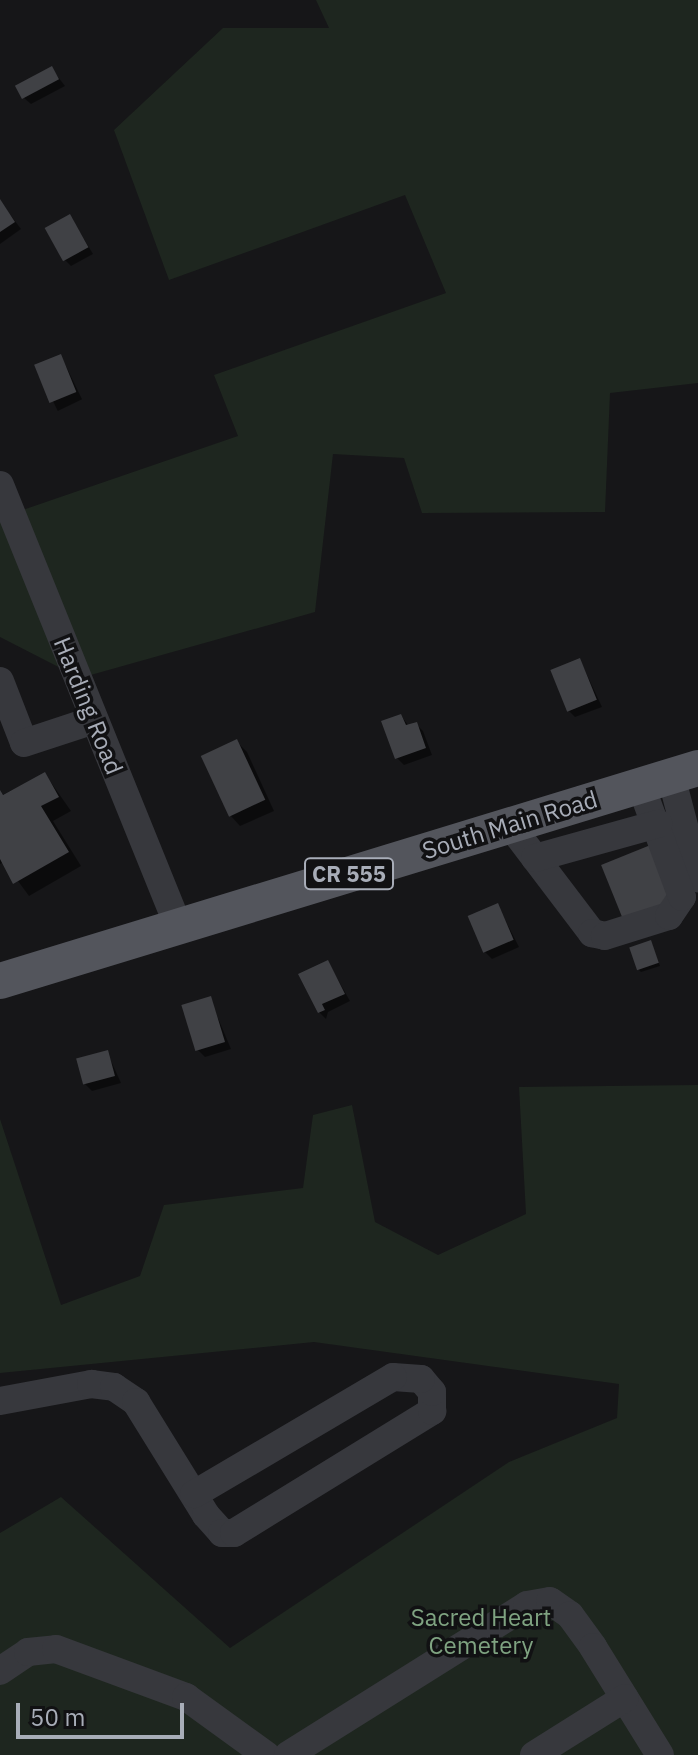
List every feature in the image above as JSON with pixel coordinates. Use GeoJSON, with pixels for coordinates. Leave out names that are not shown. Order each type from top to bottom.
{"type":"FeatureCollection","features":[{"type":"Feature","properties":{"kind":"main road","name":"South Main Road"},"geometry":{"type":"LineString","coordinates":[[0,981],[670,777]]}},
{"type":"Feature","properties":{"kind":"street","name":"Harding Road"},"geometry":{"type":"LineString","coordinates":[[0,485],[178,926]]}},
{"type":"Feature","properties":{"kind":"street"},"geometry":{"type":"LineString","coordinates":[[0,681],[5,710],[24,743],[94,720]]}},
{"type":"Feature","properties":{"kind":"street"},"geometry":{"type":"LineString","coordinates":[[510,825],[592,933],[605,936],[669,916],[678,907],[682,897],[658,824],[670,777]]}},
{"type":"Feature","properties":{"kind":"street"},"geometry":{"type":"LineString","coordinates":[[670,777],[698,879]]}},
{"type":"Feature","properties":{"kind":"street"},"geometry":{"type":"LineString","coordinates":[[535,858],[658,824]]}},
{"type":"Feature","properties":{"kind":"street"},"geometry":{"type":"LineString","coordinates":[[0,1401],[91,1384],[114,1387],[136,1402],[194,1494],[222,1533],[234,1533],[432,1411],[432,1392],[421,1379],[393,1377],[194,1494]]}},
{"type":"Feature","properties":{"kind":"street"},"geometry":{"type":"LineString","coordinates":[[288,1755],[527,1605],[550,1601],[570,1615],[660,1755]]}},
{"type":"Feature","properties":{"kind":"street"},"geometry":{"type":"LineString","coordinates":[[0,1671],[28,1652],[56,1649],[186,1697],[266,1755]]}},
{"type":"Feature","properties":{"kind":"street"},"geometry":{"type":"LineString","coordinates":[[534,1755],[625,1698]]}},
{"type":"Feature","properties":{"kind":"green space"},"geometry":{"type":"Polygon","coordinates":[[[316,0],[698,0],[698,383],[610,393],[605,512],[422,513],[404,458],[333,454],[315,612],[80,678],[0,637],[0,511],[11,514],[238,436],[214,375],[446,293],[405,195],[169,280],[114,130],[223,28],[329,28],[316,0]]]}},
{"type":"Feature","properties":{"kind":"green space","name":"Sacred Heart Cemetery"},"geometry":{"type":"Polygon","coordinates":[[[698,1085],[698,1755],[0,1755],[0,1533],[61,1497],[230,1648],[509,1462],[617,1418],[619,1384],[314,1342],[0,1373],[0,1119],[61,1305],[140,1276],[164,1205],[303,1188],[313,1115],[352,1105],[375,1222],[438,1255],[526,1214],[519,1087],[698,1085]]]}},
{"type":"Feature","properties":{"kind":"building"},"geometry":{"type":"Polygon","coordinates":[[[52,66],[59,79],[22,99],[15,86],[52,66]]]}},
{"type":"Feature","properties":{"kind":"building"},"geometry":{"type":"Polygon","coordinates":[[[0,199],[15,222],[0,232],[0,199]]]}},
{"type":"Feature","properties":{"kind":"building"},"geometry":{"type":"Polygon","coordinates":[[[70,214],[88,247],[63,261],[45,228],[70,214]]]}},
{"type":"Feature","properties":{"kind":"building"},"geometry":{"type":"Polygon","coordinates":[[[61,354],[76,392],[49,403],[34,365],[61,354]]]}},
{"type":"Feature","properties":{"kind":"building"},"geometry":{"type":"Polygon","coordinates":[[[580,658],[597,700],[567,712],[550,670],[580,658]]]}},
{"type":"Feature","properties":{"kind":"building"},"geometry":{"type":"Polygon","coordinates":[[[401,714],[406,725],[417,722],[426,748],[395,759],[381,721],[401,714]]]}},
{"type":"Feature","properties":{"kind":"building"},"geometry":{"type":"Polygon","coordinates":[[[237,739],[265,800],[229,817],[201,756],[237,739]]]}},
{"type":"Feature","properties":{"kind":"building"},"geometry":{"type":"Polygon","coordinates":[[[45,772],[59,797],[41,806],[69,852],[13,884],[0,859],[0,790],[3,795],[45,772]]]}},
{"type":"Feature","properties":{"kind":"building"},"geometry":{"type":"Polygon","coordinates":[[[653,844],[677,904],[625,925],[601,865],[653,844]]]}},
{"type":"Feature","properties":{"kind":"building"},"geometry":{"type":"Polygon","coordinates":[[[498,903],[514,940],[483,953],[468,916],[498,903]]]}},
{"type":"Feature","properties":{"kind":"building"},"geometry":{"type":"Polygon","coordinates":[[[651,940],[659,963],[637,970],[629,947],[651,940]]]}},
{"type":"Feature","properties":{"kind":"building"},"geometry":{"type":"Polygon","coordinates":[[[328,960],[345,994],[322,1004],[325,1010],[318,1013],[298,974],[328,960]]]}},
{"type":"Feature","properties":{"kind":"building"},"geometry":{"type":"Polygon","coordinates":[[[211,996],[225,1042],[195,1051],[181,1005],[211,996]]]}},
{"type":"Feature","properties":{"kind":"building"},"geometry":{"type":"Polygon","coordinates":[[[108,1050],[115,1076],[83,1085],[76,1059],[108,1050]]]}}]}
